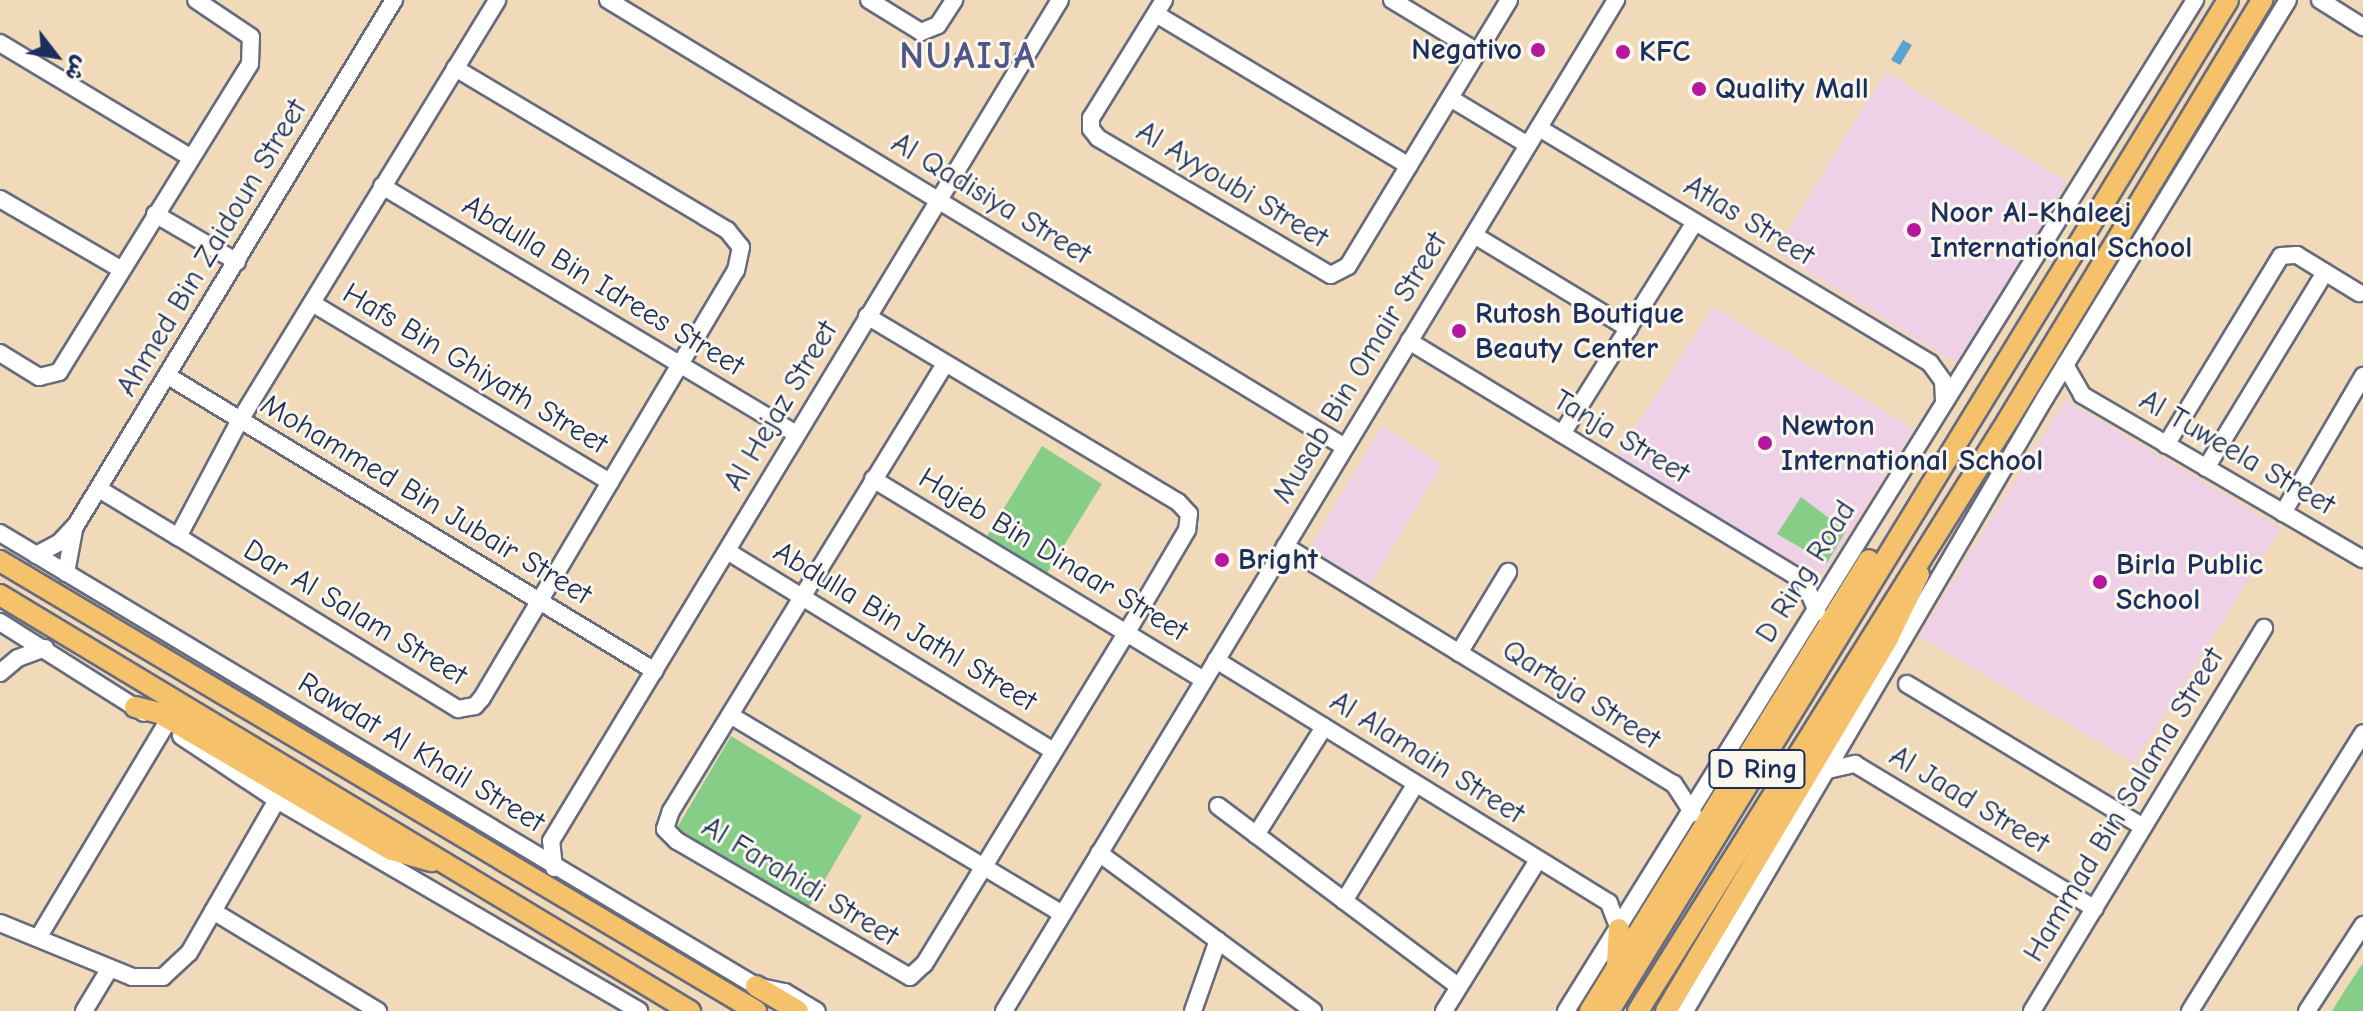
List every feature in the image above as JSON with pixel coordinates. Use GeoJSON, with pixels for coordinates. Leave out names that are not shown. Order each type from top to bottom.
{"type":"FeatureCollection","features":[{"type":"Feature","properties":{"kind":"main road","name":"D Ring Road"},"geometry":{"type":"LineString","coordinates":[[1609,1011],[2228,0]]}},
{"type":"Feature","properties":{"kind":"main road","name":"D Ring"},"geometry":{"type":"LineString","coordinates":[[1638,1011],[1923,551],[2008,420],[2262,0]]}},
{"type":"Feature","properties":{"kind":"main road"},"geometry":{"type":"LineString","coordinates":[[1590,1011],[1859,575],[1904,527]]}},
{"type":"Feature","properties":{"kind":"main road","name":"D Ring"},"geometry":{"type":"LineString","coordinates":[[1666,1011],[1911,596],[1923,551]]}},
{"type":"Feature","properties":{"kind":"main road","name":"Rawdat Al Khail Street"},"geometry":{"type":"LineString","coordinates":[[0,561],[756,1011]]}},
{"type":"Feature","properties":{"kind":"main road"},"geometry":{"type":"LineString","coordinates":[[0,595],[690,1011]]}},
{"type":"Feature","properties":{"kind":"main road"},"geometry":{"type":"LineString","coordinates":[[135,707],[159,713],[392,850],[444,863]]}},
{"type":"Feature","properties":{"kind":"main road"},"geometry":{"type":"LineString","coordinates":[[1715,776],[1747,755]]}},
{"type":"Feature","properties":{"kind":"main road"},"geometry":{"type":"LineString","coordinates":[[1773,831],[1811,798]]}},
{"type":"Feature","properties":{"kind":"main road"},"geometry":{"type":"LineString","coordinates":[[1615,972],[1619,929]]}},
{"type":"Feature","properties":{"kind":"main road"},"geometry":{"type":"LineString","coordinates":[[1685,1011],[1686,977]]}},
{"type":"Feature","properties":{"kind":"main road"},"geometry":{"type":"LineString","coordinates":[[756,986],[798,1011]]}},
{"type":"Feature","properties":{"kind":"street"},"geometry":{"type":"LineString","coordinates":[[0,353],[39,377],[59,372],[250,64],[255,45],[244,30],[196,0]]}},
{"type":"Feature","properties":{"kind":"street","name":"Ahmed Bin Zaidoun Street"},"geometry":{"type":"LineString","coordinates":[[36,555],[59,543],[76,525],[394,0]]}},
{"type":"Feature","properties":{"kind":"street"},"geometry":{"type":"LineString","coordinates":[[99,489],[178,537],[240,420],[497,0]]}},
{"type":"Feature","properties":{"kind":"street","name":"Al Qadisiya Street"},"geometry":{"type":"LineString","coordinates":[[608,0],[1345,447]]}},
{"type":"Feature","properties":{"kind":"street"},"geometry":{"type":"LineString","coordinates":[[869,0],[921,32],[938,25],[954,0]]}},
{"type":"Feature","properties":{"kind":"street","name":"Al Hejaz Street"},"geometry":{"type":"LineString","coordinates":[[551,841],[1060,0]]}},
{"type":"Feature","properties":{"kind":"street"},"geometry":{"type":"LineString","coordinates":[[1392,0],[1478,52]]}},
{"type":"Feature","properties":{"kind":"street","name":"Al Ayyoubi Street"},"geometry":{"type":"LineString","coordinates":[[1160,7],[1091,118],[1098,138],[1331,275],[1348,266],[1509,0]]}},
{"type":"Feature","properties":{"kind":"street","name":"Musab Bin Omair Street"},"geometry":{"type":"LineString","coordinates":[[1004,1011],[1616,0]]}},
{"type":"Feature","properties":{"kind":"street","name":"D Ring Road"},"geometry":{"type":"LineString","coordinates":[[1566,1011],[1693,813],[2195,0]]}},
{"type":"Feature","properties":{"kind":"street"},"geometry":{"type":"LineString","coordinates":[[1685,1011],[1898,655],[2065,365],[2286,3],[2300,0]]}},
{"type":"Feature","properties":{"kind":"street"},"geometry":{"type":"LineString","coordinates":[[2319,1],[2363,27]]}},
{"type":"Feature","properties":{"kind":"street"},"geometry":{"type":"LineString","coordinates":[[1160,7],[1409,166]]}},
{"type":"Feature","properties":{"kind":"street"},"geometry":{"type":"LineString","coordinates":[[0,43],[190,157]]}},
{"type":"Feature","properties":{"kind":"street","name":"Dar Al Salam Street"},"geometry":{"type":"LineString","coordinates":[[178,537],[458,709],[475,706],[736,270],[741,247],[736,237],[455,68]]}},
{"type":"Feature","properties":{"kind":"street"},"geometry":{"type":"LineString","coordinates":[[1450,98],[1528,145]]}},
{"type":"Feature","properties":{"kind":"street","name":"Atlas Street"},"geometry":{"type":"LineString","coordinates":[[1539,128],[1930,363]]}},
{"type":"Feature","properties":{"kind":"street","name":"Abdulla Bin Idrees Street"},"geometry":{"type":"LineString","coordinates":[[382,186],[796,434]]}},
{"type":"Feature","properties":{"kind":"street"},"geometry":{"type":"LineString","coordinates":[[0,199],[122,270]]}},
{"type":"Feature","properties":{"kind":"street"},"geometry":{"type":"LineString","coordinates":[[155,214],[237,262]]}},
{"type":"Feature","properties":{"kind":"street"},"geometry":{"type":"LineString","coordinates":[[1562,434],[1695,222]]}},
{"type":"Feature","properties":{"kind":"street"},"geometry":{"type":"LineString","coordinates":[[1474,235],[1629,329]]}},
{"type":"Feature","properties":{"kind":"street"},"geometry":{"type":"LineString","coordinates":[[2166,445],[2281,256],[2292,253],[2359,293]]}},
{"type":"Feature","properties":{"kind":"street"},"geometry":{"type":"LineString","coordinates":[[2206,468],[2325,272]]}},
{"type":"Feature","properties":{"kind":"street","name":"Hafs Bin Ghiyath Street"},"geometry":{"type":"LineString","coordinates":[[312,303],[610,482]]}},
{"type":"Feature","properties":{"kind":"street","name":"Al Farahidi Street"},"geometry":{"type":"LineString","coordinates":[[867,316],[1178,502],[1189,514],[1187,530],[1127,632],[984,868],[918,971],[910,977],[894,972],[677,841],[665,829],[801,597],[945,364]]}},
{"type":"Feature","properties":{"kind":"street","name":"Tanja Street"},"geometry":{"type":"LineString","coordinates":[[1409,341],[1804,581]]}},
{"type":"Feature","properties":{"kind":"street"},"geometry":{"type":"LineString","coordinates":[[1930,363],[1951,366],[1971,360]]}},
{"type":"Feature","properties":{"kind":"street"},"geometry":{"type":"LineString","coordinates":[[1930,363],[1943,381],[1944,403]]}},
{"type":"Feature","properties":{"kind":"street","name":"Al Tuweela Street"},"geometry":{"type":"LineString","coordinates":[[2065,365],[2082,395],[2363,559]]}},
{"type":"Feature","properties":{"kind":"street","name":"Mohammed Bin Jubair Street"},"geometry":{"type":"LineString","coordinates":[[168,376],[655,671]]}},
{"type":"Feature","properties":{"kind":"street"},"geometry":{"type":"LineString","coordinates":[[2283,513],[2363,376]]}},
{"type":"Feature","properties":{"kind":"street"},"geometry":{"type":"LineString","coordinates":[[2045,398],[2063,392],[2082,395]]}},
{"type":"Feature","properties":{"kind":"street","name":"Hajeb Bin Dinaar Street"},"geometry":{"type":"LineString","coordinates":[[873,479],[1204,680]]}},
{"type":"Feature","properties":{"kind":"street","name":"Ahmed Bin Zaidoun Street"},"geometry":{"type":"LineString","coordinates":[[66,573],[76,525]]}},
{"type":"Feature","properties":{"kind":"street","name":"Rawdat Al Khail Street"},"geometry":{"type":"LineString","coordinates":[[0,533],[554,868],[756,986],[785,992],[817,1011]]}},
{"type":"Feature","properties":{"kind":"street","name":"Qartaja Street"},"geometry":{"type":"LineString","coordinates":[[1285,546],[1674,784],[1691,788],[1715,776]]}},
{"type":"Feature","properties":{"kind":"street","name":"Abdulla Bin Jathl Street"},"geometry":{"type":"LineString","coordinates":[[727,551],[1054,751]]}},
{"type":"Feature","properties":{"kind":"street","name":"Qartaja Street"},"geometry":{"type":"LineString","coordinates":[[1459,653],[1508,572]]}},
{"type":"Feature","properties":{"kind":"street"},"geometry":{"type":"LineString","coordinates":[[1817,612],[1804,581],[1838,579]]}},
{"type":"Feature","properties":{"kind":"street"},"geometry":{"type":"LineString","coordinates":[[0,622],[45,648],[277,800],[639,1011]]}},
{"type":"Feature","properties":{"kind":"street","name":"Hammad Bin Salama Street"},"geometry":{"type":"LineString","coordinates":[[2032,1011],[2264,628]]}},
{"type":"Feature","properties":{"kind":"street"},"geometry":{"type":"LineString","coordinates":[[0,673],[18,658],[45,648]]}},
{"type":"Feature","properties":{"kind":"street"},"geometry":{"type":"LineString","coordinates":[[1898,655],[1907,684]]}},
{"type":"Feature","properties":{"kind":"street","name":"Al Alamain Street"},"geometry":{"type":"LineString","coordinates":[[1216,660],[1609,903]]}},
{"type":"Feature","properties":{"kind":"street"},"geometry":{"type":"LineString","coordinates":[[1880,685],[1907,684],[2143,827]]}},
{"type":"Feature","properties":{"kind":"street"},"geometry":{"type":"LineString","coordinates":[[730,715],[1062,914]]}},
{"type":"Feature","properties":{"kind":"street"},"geometry":{"type":"LineString","coordinates":[[38,938],[165,726]]}},
{"type":"Feature","properties":{"kind":"street"},"geometry":{"type":"LineString","coordinates":[[1256,835],[1324,727]]}},
{"type":"Feature","properties":{"kind":"street"},"geometry":{"type":"LineString","coordinates":[[2195,1009],[2363,733]]}},
{"type":"Feature","properties":{"kind":"street","name":"Al Jaad Street"},"geometry":{"type":"LineString","coordinates":[[1847,738],[1855,764],[2095,909]]}},
{"type":"Feature","properties":{"kind":"street","name":"Al Jaad Street"},"geometry":{"type":"LineString","coordinates":[[1828,770],[1855,764]]}},
{"type":"Feature","properties":{"kind":"street","name":"Qartaja Street"},"geometry":{"type":"LineString","coordinates":[[1674,784],[1693,813]]}},
{"type":"Feature","properties":{"kind":"street"},"geometry":{"type":"LineString","coordinates":[[1344,901],[1415,785]]}},
{"type":"Feature","properties":{"kind":"street"},"geometry":{"type":"LineString","coordinates":[[0,923],[132,977],[163,977],[189,953],[277,800]]}},
{"type":"Feature","properties":{"kind":"street"},"geometry":{"type":"LineString","coordinates":[[1218,806],[1459,987]]}},
{"type":"Feature","properties":{"kind":"street"},"geometry":{"type":"LineString","coordinates":[[522,849],[551,841],[554,868]]}},
{"type":"Feature","properties":{"kind":"street"},"geometry":{"type":"LineString","coordinates":[[1099,853],[1304,1008]]}},
{"type":"Feature","properties":{"kind":"street"},"geometry":{"type":"LineString","coordinates":[[1444,1011],[1538,860]]}},
{"type":"Feature","properties":{"kind":"street"},"geometry":{"type":"LineString","coordinates":[[1619,929],[1609,903],[1638,899]]}},
{"type":"Feature","properties":{"kind":"street"},"geometry":{"type":"LineString","coordinates":[[213,911],[378,1011]]}},
{"type":"Feature","properties":{"kind":"street"},"geometry":{"type":"LineString","coordinates":[[2307,1011],[2363,925]]}},
{"type":"Feature","properties":{"kind":"street"},"geometry":{"type":"LineString","coordinates":[[1193,1011],[1218,940]]}},
{"type":"Feature","properties":{"kind":"street"},"geometry":{"type":"LineString","coordinates":[[84,1011],[110,968]]}},
{"type":"Feature","properties":{"kind":"shaded area","name":"Noor Al-Khaleej International School"},"geometry":{"type":"Polygon","coordinates":[[[1886,72],[2067,182],[1968,354],[1954,362],[1775,251],[1886,72]]]}},
{"type":"Feature","properties":{"kind":"shaded area","name":"Newton International School"},"geometry":{"type":"Polygon","coordinates":[[[1713,307],[1914,429],[1825,572],[1809,575],[1617,456],[1713,307]]]}},
{"type":"Feature","properties":{"kind":"shaded area","name":"Birla Public School"},"geometry":{"type":"Polygon","coordinates":[[[2065,400],[2281,528],[2134,763],[1919,636],[2065,400]]]}},
{"type":"Feature","properties":{"kind":"shaded area"},"geometry":{"type":"Polygon","coordinates":[[[1382,426],[1442,464],[1370,585],[1309,549],[1382,426]]]}},
{"type":"Feature","properties":{"kind":"green space"},"geometry":{"type":"Polygon","coordinates":[[[1042,446],[1102,484],[1047,573],[987,536],[1042,446]]]}},
{"type":"Feature","properties":{"kind":"green space"},"geometry":{"type":"Polygon","coordinates":[[[1801,497],[1846,531],[1827,563],[1777,534],[1801,497]]]}},
{"type":"Feature","properties":{"kind":"green space"},"geometry":{"type":"Polygon","coordinates":[[[731,736],[862,816],[807,910],[677,828],[731,736]]]}},
{"type":"Feature","properties":{"kind":"green space"},"geometry":{"type":"Polygon","coordinates":[[[2363,963],[2363,1011],[2332,1011],[2345,990],[2363,963]]]}},
{"type":"Feature","properties":{"kind":"water"},"geometry":{"type":"Polygon","coordinates":[[[1903,40],[1912,45],[1900,65],[1891,60],[1903,40]]]}},
{"type":"Feature","properties":{"kind":"place","name":"Negativo"},"geometry":{"type":"Point","coordinates":[1538,50]}},
{"type":"Feature","properties":{"kind":"place","name":"KFC"},"geometry":{"type":"Point","coordinates":[1623,52]}},
{"type":"Feature","properties":{"kind":"place","name":"Quality Mall"},"geometry":{"type":"Point","coordinates":[1699,89]}},
{"type":"Feature","properties":{"kind":"place","name":"Noor Al-Khaleej International School"},"geometry":{"type":"Point","coordinates":[1914,230]}},
{"type":"Feature","properties":{"kind":"place","name":"Rutosh Boutique Beauty Center"},"geometry":{"type":"Point","coordinates":[1459,331]}},
{"type":"Feature","properties":{"kind":"place","name":"Newton International School"},"geometry":{"type":"Point","coordinates":[1765,443]}},
{"type":"Feature","properties":{"kind":"place","name":"Bright"},"geometry":{"type":"Point","coordinates":[1222,560]}},
{"type":"Feature","properties":{"kind":"place","name":"Birla Public School"},"geometry":{"type":"Point","coordinates":[2100,582]}},
{"type":"Feature","properties":{"kind":"district","name":"NUAIJA"},"geometry":{"type":"Point","coordinates":[968,57]}}]}
